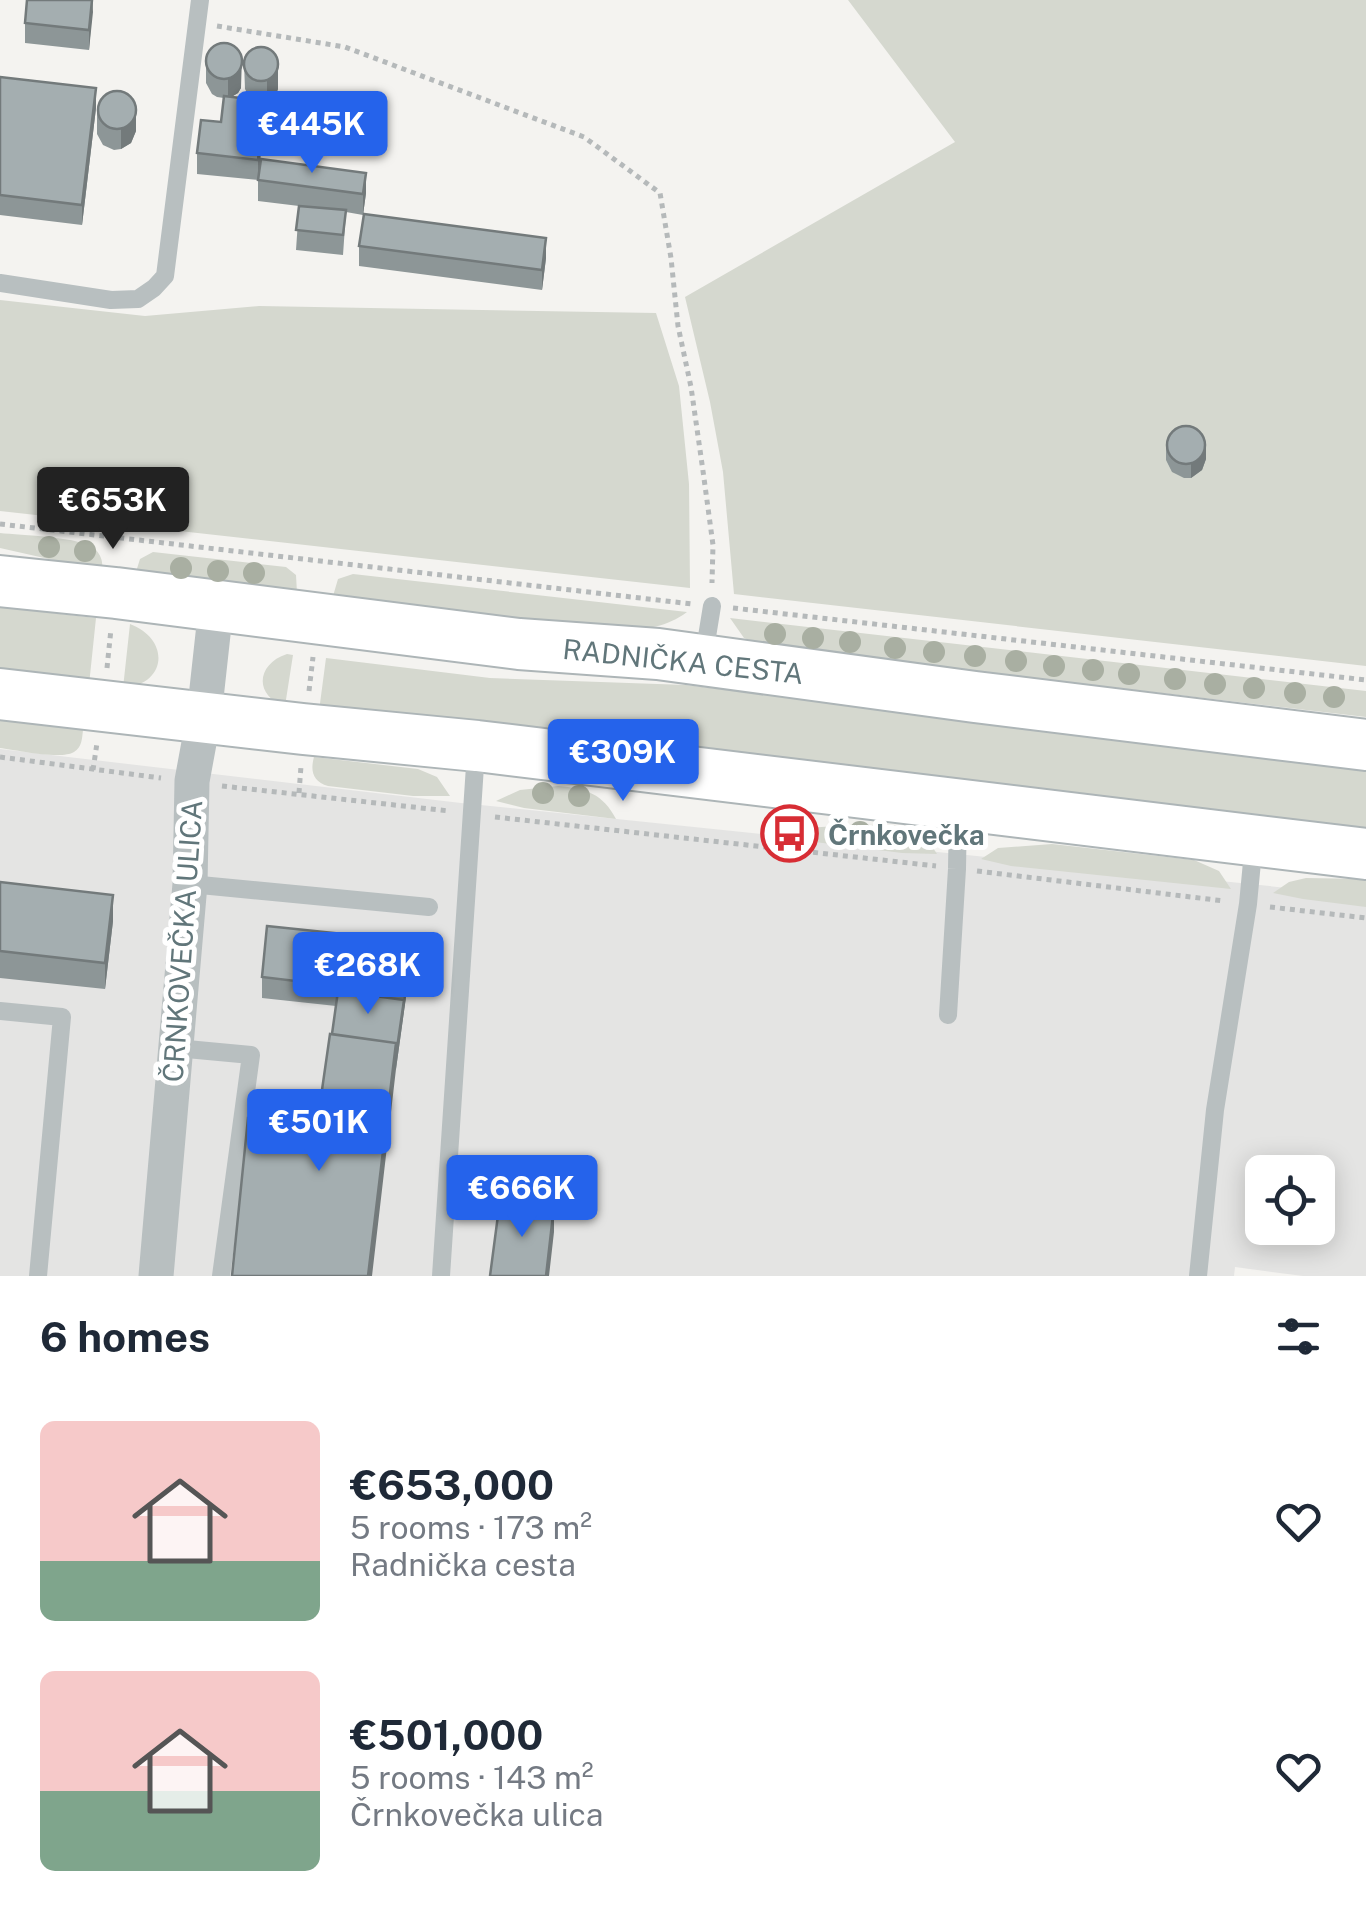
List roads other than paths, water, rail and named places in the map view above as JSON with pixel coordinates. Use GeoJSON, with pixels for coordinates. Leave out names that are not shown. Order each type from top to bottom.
{"type":"FeatureCollection","features":[{"type":"Feature","properties":{"kind":"main road","name":"RADNIČKA CESTA"},"geometry":{"type":"LineString","coordinates":[[0,581],[520,644],[658,654],[1366,745]]}},
{"type":"Feature","properties":{"kind":"main road"},"geometry":{"type":"LineString","coordinates":[[0,694],[477,746],[1366,854]]}},
{"type":"Feature","properties":{"kind":"street","name":"ČRNKOVEČKA ULICA"},"geometry":{"type":"LineString","coordinates":[[156,1276],[190,884],[192,781],[204,716],[216,607]]}},
{"type":"Feature","properties":{"kind":"lane"},"geometry":{"type":"LineString","coordinates":[[0,283],[111,300],[138,300],[165,276],[200,0]]}},
{"type":"Feature","properties":{"kind":"lane"},"geometry":{"type":"LineString","coordinates":[[703,660],[711,606]]}},
{"type":"Feature","properties":{"kind":"lane"},"geometry":{"type":"LineString","coordinates":[[440,1276],[477,746]]}},
{"type":"Feature","properties":{"kind":"lane"},"geometry":{"type":"LineString","coordinates":[[948,1015],[958,803]]}},
{"type":"Feature","properties":{"kind":"lane"},"geometry":{"type":"LineString","coordinates":[[1198,1276],[1215,1110],[1248,904],[1254,841]]}},
{"type":"Feature","properties":{"kind":"lane"},"geometry":{"type":"LineString","coordinates":[[190,884],[429,907]]}},
{"type":"Feature","properties":{"kind":"lane"},"geometry":{"type":"LineString","coordinates":[[0,1011],[62,1017],[38,1276]]}},
{"type":"Feature","properties":{"kind":"lane"},"geometry":{"type":"LineString","coordinates":[[176,1048],[252,1055],[221,1276]]}},
{"type":"Feature","properties":{"kind":"place","name":"Črnkovečka"},"geometry":{"type":"Point","coordinates":[789,834]}}]}
